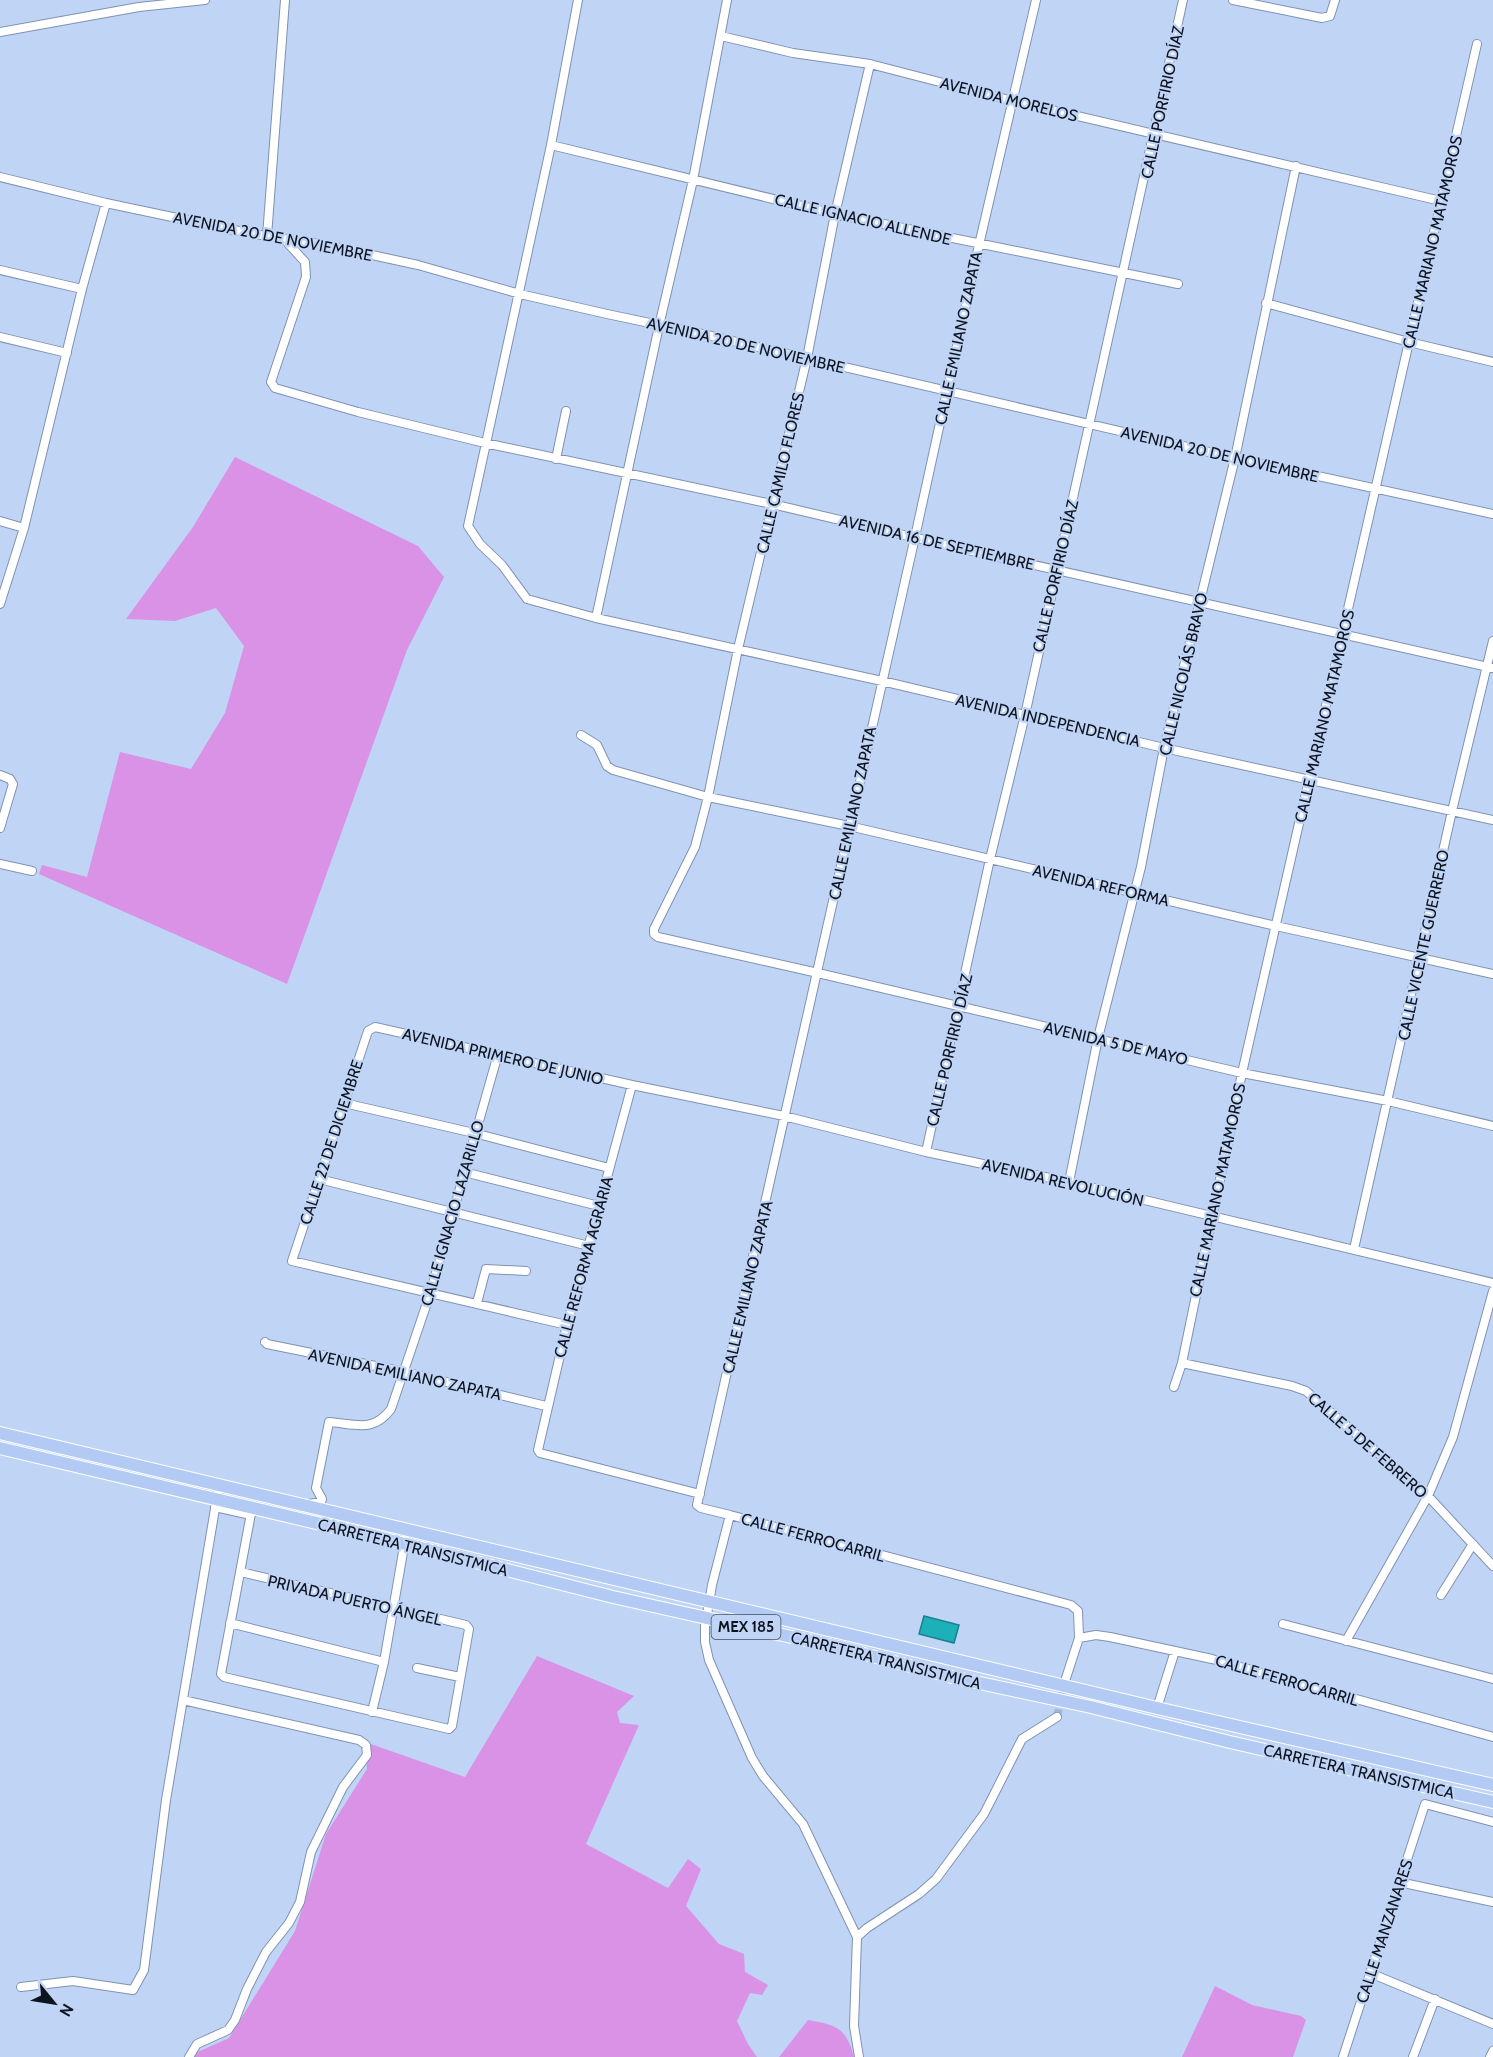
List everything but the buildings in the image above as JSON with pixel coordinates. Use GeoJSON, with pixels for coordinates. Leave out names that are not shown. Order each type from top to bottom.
{"type":"FeatureCollection","features":[{"type":"Feature","properties":{"kind":"main road","name":"CARRETERA TRANSISTMICA"},"geometry":{"type":"LineString","coordinates":[[0,1433],[1157,1708],[1493,1785]]}},
{"type":"Feature","properties":{"kind":"main road","name":"CARRETERA TRANSISTMICA"},"geometry":{"type":"LineString","coordinates":[[0,1448],[215,1504],[405,1544],[613,1597],[841,1648],[952,1677],[1091,1707],[1230,1742],[1493,1802]]}},
{"type":"Feature","properties":{"kind":"main road"},"geometry":{"type":"LineString","coordinates":[[215,1504],[243,1497],[286,1507],[306,1505]]}},
{"type":"Feature","properties":{"kind":"main road"},"geometry":{"type":"LineString","coordinates":[[613,1597],[622,1594],[693,1607],[709,1601]]}},
{"type":"Feature","properties":{"kind":"main road"},"geometry":{"type":"LineString","coordinates":[[706,1618],[721,1611],[774,1623],[789,1621]]}},
{"type":"Feature","properties":{"kind":"street"},"geometry":{"type":"LineString","coordinates":[[0,32],[139,7],[205,0]]}},
{"type":"Feature","properties":{"kind":"street"},"geometry":{"type":"LineString","coordinates":[[267,236],[285,0]]}},
{"type":"Feature","properties":{"kind":"street"},"geometry":{"type":"LineString","coordinates":[[485,443],[520,294],[578,0]]}},
{"type":"Feature","properties":{"kind":"street"},"geometry":{"type":"LineString","coordinates":[[596,618],[693,180],[727,0]]}},
{"type":"Feature","properties":{"kind":"street","name":"CALLE EMILIANO ZAPATA"},"geometry":{"type":"LineString","coordinates":[[700,1494],[979,245],[1036,0]]}},
{"type":"Feature","properties":{"kind":"street","name":"CALLE PORFIRIO DÍAZ"},"geometry":{"type":"LineString","coordinates":[[926,1152],[990,859],[1026,715],[1184,0]]}},
{"type":"Feature","properties":{"kind":"street"},"geometry":{"type":"LineString","coordinates":[[1233,0],[1322,18],[1330,16],[1335,0]]}},
{"type":"Feature","properties":{"kind":"street","name":"AVENIDA MORELOS"},"geometry":{"type":"LineString","coordinates":[[721,36],[793,53],[870,64],[1013,102],[1441,201]]}},
{"type":"Feature","properties":{"kind":"street","name":"CALLE MARIANO MATAMOROS"},"geometry":{"type":"LineString","coordinates":[[1174,1388],[1182,1363],[1242,1073],[1344,635],[1375,488],[1477,44]]}},
{"type":"Feature","properties":{"kind":"street","name":"CALLE CAMILO FLORES"},"geometry":{"type":"LineString","coordinates":[[740,956],[658,937],[654,934],[654,929],[695,847],[708,797],[738,649],[807,358],[835,214],[870,64]]}},
{"type":"Feature","properties":{"kind":"street","name":"CALLE IGNACIO ALLENDE"},"geometry":{"type":"LineString","coordinates":[[551,145],[835,214],[1178,284]]}},
{"type":"Feature","properties":{"kind":"street","name":"CALLE NICOLÁS BRAVO"},"geometry":{"type":"LineString","coordinates":[[1069,1182],[1098,1038],[1135,893],[1158,788],[1164,748],[1234,458],[1296,166]]}},
{"type":"Feature","properties":{"kind":"street","name":"AVENIDA 20 DE NOVIEMBRE"},"geometry":{"type":"LineString","coordinates":[[0,177],[106,203],[418,265],[520,294],[807,358],[1234,458],[1493,514]]}},
{"type":"Feature","properties":{"kind":"street"},"geometry":{"type":"LineString","coordinates":[[0,604],[24,528],[82,289],[106,203]]}},
{"type":"Feature","properties":{"kind":"street","name":"AVENIDA 16 DE SEPTIEMBRE"},"geometry":{"type":"LineString","coordinates":[[284,239],[305,262],[306,277],[271,382],[275,388],[358,412],[485,443],[772,504],[1490,667]]}},
{"type":"Feature","properties":{"kind":"street"},"geometry":{"type":"LineString","coordinates":[[0,270],[82,289]]}},
{"type":"Feature","properties":{"kind":"street"},"geometry":{"type":"LineString","coordinates":[[1266,303],[1493,362]]}},
{"type":"Feature","properties":{"kind":"street"},"geometry":{"type":"LineString","coordinates":[[0,337],[67,353]]}},
{"type":"Feature","properties":{"kind":"street"},"geometry":{"type":"LineString","coordinates":[[556,459],[566,411]]}},
{"type":"Feature","properties":{"kind":"street","name":"AVENIDA INDEPENDENCIA"},"geometry":{"type":"LineString","coordinates":[[485,443],[468,526],[480,544],[502,566],[527,599],[596,618],[882,681],[1164,748],[1493,820]]}},
{"type":"Feature","properties":{"kind":"street"},"geometry":{"type":"LineString","coordinates":[[0,521],[24,528]]}},
{"type":"Feature","properties":{"kind":"street","name":"CALLE VICENTE GUERRERO"},"geometry":{"type":"LineString","coordinates":[[1354,1249],[1452,812],[1490,667],[1493,641]]}},
{"type":"Feature","properties":{"kind":"street","name":"AVENIDA REFORMA"},"geometry":{"type":"LineString","coordinates":[[581,735],[597,745],[607,766],[613,770],[708,797],[849,826],[1276,926],[1493,974]]}},
{"type":"Feature","properties":{"kind":"street"},"geometry":{"type":"LineString","coordinates":[[0,775],[10,778],[13,784],[0,828]]}},
{"type":"Feature","properties":{"kind":"street"},"geometry":{"type":"LineString","coordinates":[[0,864],[32,871]]}},
{"type":"Feature","properties":{"kind":"street","name":"AVENIDA 5 DE MAYO"},"geometry":{"type":"LineString","coordinates":[[740,956],[1242,1073],[1388,1101],[1493,1125]]}},
{"type":"Feature","properties":{"kind":"street","name":"AVENIDA PRIMERO DE JUNIO"},"geometry":{"type":"LineString","coordinates":[[375,1027],[632,1085]]}},
{"type":"Feature","properties":{"kind":"street","name":"CALLE 22 DE DICIEMBRE"},"geometry":{"type":"LineString","coordinates":[[375,1027],[368,1032],[292,1261],[430,1294]]}},
{"type":"Feature","properties":{"kind":"street","name":"CALLE IGNACIO LAZARILLO"},"geometry":{"type":"LineString","coordinates":[[306,1505],[321,1502],[322,1499],[316,1488],[327,1424],[329,1422],[369,1426],[383,1420],[392,1410],[430,1294],[498,1054]]}},
{"type":"Feature","properties":{"kind":"street","name":"AVENIDA REVOLUCIÓN"},"geometry":{"type":"LineString","coordinates":[[632,1085],[784,1116],[926,1152],[1212,1215],[1493,1283]]}},
{"type":"Feature","properties":{"kind":"street","name":"CALLE REFORMA AGRARIA"},"geometry":{"type":"LineString","coordinates":[[632,1085],[546,1406],[538,1450],[540,1454],[700,1494]]}},
{"type":"Feature","properties":{"kind":"street"},"geometry":{"type":"LineString","coordinates":[[344,1103],[474,1133],[609,1168]]}},
{"type":"Feature","properties":{"kind":"street"},"geometry":{"type":"LineString","coordinates":[[464,1172],[599,1206]]}},
{"type":"Feature","properties":{"kind":"street"},"geometry":{"type":"LineString","coordinates":[[319,1179],[589,1246]]}},
{"type":"Feature","properties":{"kind":"street"},"geometry":{"type":"LineString","coordinates":[[477,1303],[486,1269],[526,1271]]}},
{"type":"Feature","properties":{"kind":"street"},"geometry":{"type":"LineString","coordinates":[[1346,1641],[1428,1496],[1453,1437],[1493,1291]]}},
{"type":"Feature","properties":{"kind":"street"},"geometry":{"type":"LineString","coordinates":[[430,1294],[567,1325]]}},
{"type":"Feature","properties":{"kind":"street","name":"AVENIDA EMILIANO ZAPATA"},"geometry":{"type":"LineString","coordinates":[[265,1342],[405,1372],[546,1406]]}},
{"type":"Feature","properties":{"kind":"street","name":"CALLE 5 DE FEBRERO"},"geometry":{"type":"LineString","coordinates":[[1182,1363],[1306,1391],[1428,1496],[1493,1566]]}},
{"type":"Feature","properties":{"kind":"street"},"geometry":{"type":"LineString","coordinates":[[21,1987],[73,1981],[133,1990],[144,1970],[166,1800],[219,1485]]}},
{"type":"Feature","properties":{"kind":"street"},"geometry":{"type":"LineString","coordinates":[[700,1494],[698,1506],[730,1515],[706,1618],[705,1642],[709,1659],[752,1758],[763,1776],[803,1824],[857,1937],[854,2026],[859,2057]]}},
{"type":"Feature","properties":{"kind":"street"},"geometry":{"type":"LineString","coordinates":[[251,1512],[221,1674],[224,1677],[449,1729],[452,1726],[460,1677],[417,1668]]}},
{"type":"Feature","properties":{"kind":"street","name":"CALLE FERROCARRIL"},"geometry":{"type":"LineString","coordinates":[[730,1515],[1071,1605],[1077,1611],[1079,1638],[1066,1678]]}},
{"type":"Feature","properties":{"kind":"street"},"geometry":{"type":"LineString","coordinates":[[372,1712],[384,1662],[407,1529]]}},
{"type":"Feature","properties":{"kind":"street"},"geometry":{"type":"LineString","coordinates":[[1441,1596],[1473,1544]]}},
{"type":"Feature","properties":{"kind":"street","name":"PRIVADA PUERTO ÁNGEL"},"geometry":{"type":"LineString","coordinates":[[241,1572],[466,1625],[469,1629],[460,1677]]}},
{"type":"Feature","properties":{"kind":"street"},"geometry":{"type":"LineString","coordinates":[[230,1623],[384,1662]]}},
{"type":"Feature","properties":{"kind":"street"},"geometry":{"type":"LineString","coordinates":[[1283,1624],[1493,1679]]}},
{"type":"Feature","properties":{"kind":"street","name":"CALLE FERROCARRIL"},"geometry":{"type":"LineString","coordinates":[[1079,1638],[1103,1636],[1212,1659],[1493,1737]]}},
{"type":"Feature","properties":{"kind":"street"},"geometry":{"type":"LineString","coordinates":[[1157,1708],[1175,1651]]}},
{"type":"Feature","properties":{"kind":"street"},"geometry":{"type":"LineString","coordinates":[[183,1700],[359,1740],[366,1745],[367,1755],[343,1787],[311,1852],[300,1902],[289,1923],[266,1952],[247,1989],[235,2020],[228,2030],[197,2044],[189,2057]]}},
{"type":"Feature","properties":{"kind":"street"},"geometry":{"type":"LineString","coordinates":[[857,1937],[936,1879],[952,1854],[984,1814],[1022,1739],[1057,1717]]}},
{"type":"Feature","properties":{"kind":"street","name":"CALLE MANZANARES"},"geometry":{"type":"LineString","coordinates":[[1343,2057],[1425,1804],[1493,1822]]}},
{"type":"Feature","properties":{"kind":"street"},"geometry":{"type":"LineString","coordinates":[[1399,1882],[1493,1902]]}},
{"type":"Feature","properties":{"kind":"street"},"geometry":{"type":"LineString","coordinates":[[1370,1973],[1493,2024]]}},
{"type":"Feature","properties":{"kind":"street"},"geometry":{"type":"LineString","coordinates":[[1413,2057],[1435,1999]]}},
{"type":"Feature","properties":{"kind":"street"},"geometry":{"type":"LineString","coordinates":[[1490,2057],[1493,2050]]}},
{"type":"Feature","properties":{"kind":"shaded area"},"geometry":{"type":"Polygon","coordinates":[[[235,457],[418,546],[444,577],[407,650],[287,984],[39,874],[42,865],[87,877],[120,752],[191,769],[225,713],[244,646],[216,608],[175,621],[126,619],[193,527],[235,457]]]}},
{"type":"Feature","properties":{"kind":"shaded area"},"geometry":{"type":"Polygon","coordinates":[[[924,1616],[959,1625],[954,1643],[919,1634],[924,1616]]]}},
{"type":"Feature","properties":{"kind":"shaded area"},"geometry":{"type":"Polygon","coordinates":[[[537,1656],[634,1696],[617,1712],[620,1723],[639,1725],[586,1844],[668,1888],[688,1859],[701,1869],[686,1906],[719,1944],[744,1954],[745,1972],[768,1985],[762,1995],[750,1993],[737,2021],[757,2057],[192,2057],[193,2054],[229,2038],[295,1931],[326,1834],[367,1769],[365,1742],[465,1777],[537,1656]]]}},
{"type":"Feature","properties":{"kind":"shaded area"},"geometry":{"type":"Polygon","coordinates":[[[1215,1986],[1252,2005],[1301,2016],[1306,2020],[1293,2057],[1182,2057],[1215,1986]]]}},
{"type":"Feature","properties":{"kind":"shaded area"},"geometry":{"type":"Polygon","coordinates":[[[808,2020],[833,2026],[843,2033],[854,2057],[779,2057],[808,2020]]]}},
{"type":"Feature","properties":{"kind":"tunnel"},"geometry":{"type":"LineString","coordinates":[[1057,1717],[1065,1682]]}}]}
